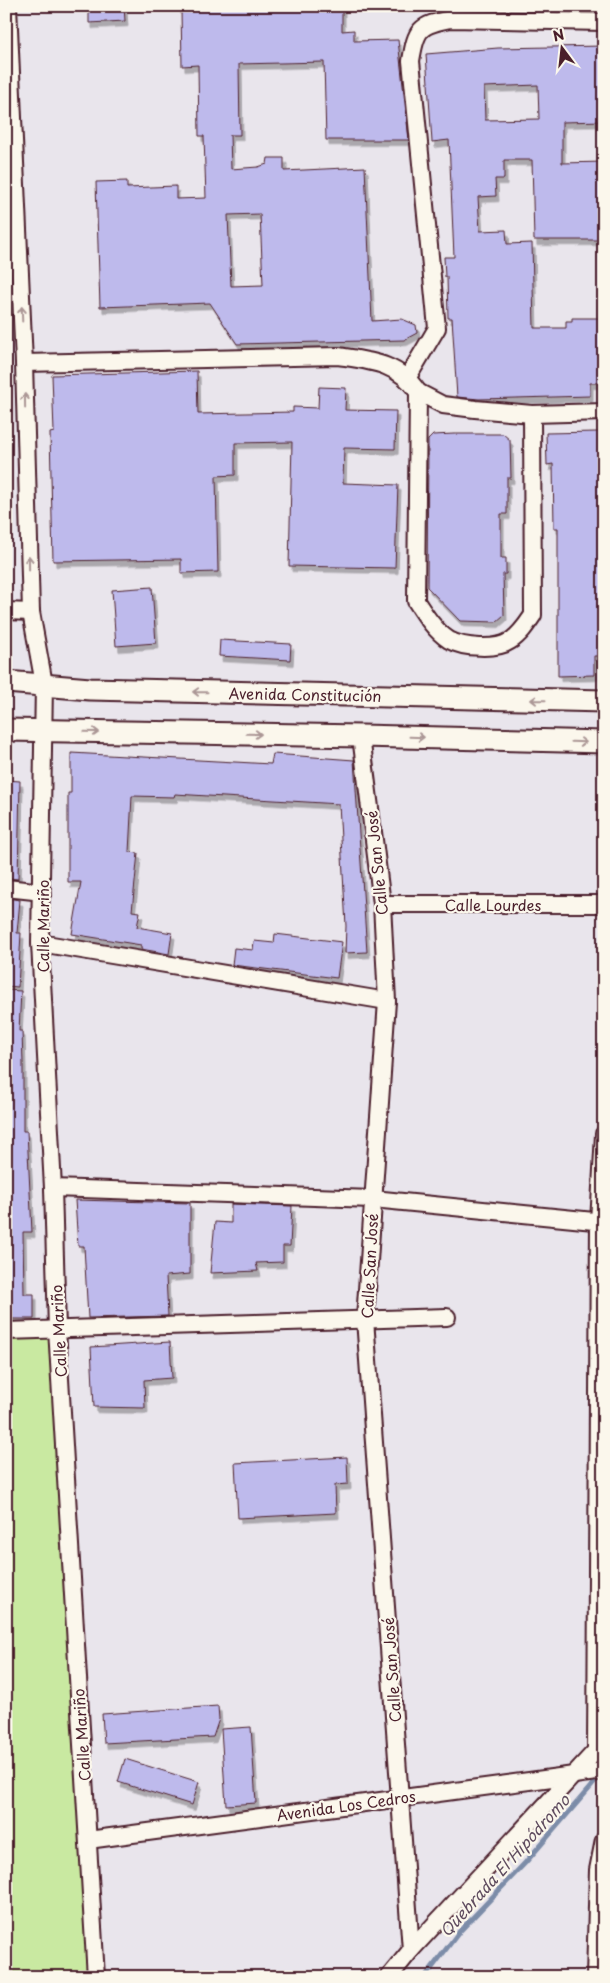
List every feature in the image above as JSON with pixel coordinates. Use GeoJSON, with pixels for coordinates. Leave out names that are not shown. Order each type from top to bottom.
{"type":"FeatureCollection","features":[{"type":"Feature","properties":{"kind":"street"},"geometry":{"type":"LineString","coordinates":[[8,6],[24,363],[338,356],[374,362],[408,377],[418,392],[443,405],[532,414],[604,412]]}},
{"type":"Feature","properties":{"kind":"street"},"geometry":{"type":"LineString","coordinates":[[408,377],[437,328],[411,61],[415,37],[430,23],[451,19],[604,22]]}},
{"type":"Feature","properties":{"kind":"street","name":"Calle Mariño"},"geometry":{"type":"LineString","coordinates":[[24,363],[31,612],[44,684],[40,943],[53,1188],[56,1329],[96,1977]]}},
{"type":"Feature","properties":{"kind":"street"},"geometry":{"type":"LineString","coordinates":[[418,392],[416,601],[428,620],[450,640],[481,648],[510,642],[526,627],[533,615],[532,414]]}},
{"type":"Feature","properties":{"kind":"street"},"geometry":{"type":"LineString","coordinates":[[6,611],[31,612]]}},
{"type":"Feature","properties":{"kind":"street","name":"Avenida Constitución"},"geometry":{"type":"LineString","coordinates":[[6,682],[90,689],[604,702]]}},
{"type":"Feature","properties":{"kind":"street"},"geometry":{"type":"LineString","coordinates":[[6,730],[604,742]]}},
{"type":"Feature","properties":{"kind":"street","name":"Calle San José"},"geometry":{"type":"LineString","coordinates":[[361,736],[382,904],[387,1001],[365,1319],[411,1950]]}},
{"type":"Feature","properties":{"kind":"street"},"geometry":{"type":"LineString","coordinates":[[6,888],[42,892]]}},
{"type":"Feature","properties":{"kind":"street","name":"Calle Lourdes"},"geometry":{"type":"LineString","coordinates":[[382,904],[604,904]]}},
{"type":"Feature","properties":{"kind":"street"},"geometry":{"type":"LineString","coordinates":[[40,943],[387,1001]]}},
{"type":"Feature","properties":{"kind":"street"},"geometry":{"type":"LineString","coordinates":[[389,1977],[411,1950],[590,1773],[601,1750],[601,1222],[604,1134]]}},
{"type":"Feature","properties":{"kind":"street"},"geometry":{"type":"LineString","coordinates":[[53,1188],[373,1199],[601,1222]]}},
{"type":"Feature","properties":{"kind":"street"},"geometry":{"type":"LineString","coordinates":[[6,1331],[447,1316]]}},
{"type":"Feature","properties":{"kind":"street","name":"Avenida Los Cedros"},"geometry":{"type":"LineString","coordinates":[[88,1840],[590,1773]]}},
{"type":"Feature","properties":{"kind":"street"},"geometry":{"type":"LineString","coordinates":[[596,1977],[598,1870],[604,1840]]}},
{"type":"Feature","properties":{"kind":"green space"},"geometry":{"type":"Polygon","coordinates":[[[57,1329],[97,1977],[6,1977],[6,1331],[57,1329]]]}},
{"type":"Feature","properties":{"kind":"building"},"geometry":{"type":"Polygon","coordinates":[[[96,6],[124,6],[125,21],[89,23],[89,9],[96,9],[96,6]]]}},
{"type":"Feature","properties":{"kind":"building"},"geometry":{"type":"Polygon","coordinates":[[[200,6],[342,6],[342,31],[354,30],[354,41],[398,40],[409,140],[326,140],[324,62],[239,64],[240,135],[230,135],[231,169],[258,167],[267,164],[268,158],[284,158],[284,171],[365,167],[372,321],[402,319],[416,325],[417,333],[404,340],[237,344],[210,303],[100,307],[96,182],[127,181],[127,188],[176,186],[176,199],[206,198],[204,136],[199,136],[198,65],[182,66],[181,10],[200,9],[200,6]],[[260,214],[228,215],[231,286],[263,285],[260,214]]]}},
{"type":"Feature","properties":{"kind":"building"},"geometry":{"type":"Polygon","coordinates":[[[604,46],[604,121],[562,122],[562,163],[604,162],[604,240],[534,240],[532,160],[504,160],[504,179],[495,179],[496,196],[478,197],[480,231],[506,230],[507,244],[532,243],[534,328],[566,328],[566,321],[572,321],[572,318],[604,318],[604,378],[600,378],[600,383],[590,383],[590,396],[479,399],[457,397],[452,318],[448,318],[447,277],[445,277],[444,257],[454,257],[449,140],[432,142],[426,54],[498,48],[604,46]],[[538,85],[484,87],[485,120],[539,119],[538,85]]]}},
{"type":"Feature","properties":{"kind":"building"},"geometry":{"type":"Polygon","coordinates":[[[197,371],[198,414],[293,412],[293,407],[318,408],[319,387],[346,388],[345,410],[396,411],[395,449],[344,448],[343,483],[398,485],[395,568],[289,566],[292,442],[235,443],[235,475],[216,476],[218,572],[181,573],[181,559],[53,561],[50,433],[54,432],[52,375],[197,371]]]}},
{"type":"Feature","properties":{"kind":"building"},"geometry":{"type":"Polygon","coordinates":[[[546,433],[604,433],[604,656],[594,656],[594,675],[558,676],[558,528],[554,528],[553,464],[547,465],[546,433]]]}},
{"type":"Feature","properties":{"kind":"building"},"geometry":{"type":"Polygon","coordinates":[[[503,434],[510,440],[511,478],[507,478],[507,514],[501,514],[501,558],[506,558],[506,574],[503,574],[504,615],[496,622],[460,621],[427,587],[428,440],[433,435],[503,434]]]}},
{"type":"Feature","properties":{"kind":"building"},"geometry":{"type":"Polygon","coordinates":[[[152,587],[156,643],[116,646],[112,590],[152,587]]]}},
{"type":"Feature","properties":{"kind":"building"},"geometry":{"type":"Polygon","coordinates":[[[220,640],[291,644],[290,660],[219,656],[220,640]]]}},
{"type":"Feature","properties":{"kind":"building"},"geometry":{"type":"Polygon","coordinates":[[[71,753],[271,764],[273,754],[354,760],[367,952],[345,953],[346,926],[339,804],[175,794],[174,797],[132,796],[129,852],[138,853],[132,911],[140,912],[137,927],[172,933],[169,954],[141,949],[141,945],[72,934],[81,882],[68,882],[68,793],[71,793],[71,753]]]}},
{"type":"Feature","properties":{"kind":"building"},"geometry":{"type":"Polygon","coordinates":[[[6,780],[20,781],[18,879],[6,878],[6,780]]]}},
{"type":"Feature","properties":{"kind":"building"},"geometry":{"type":"Polygon","coordinates":[[[6,898],[20,900],[17,933],[21,933],[18,987],[6,986],[6,898]]]}},
{"type":"Feature","properties":{"kind":"building"},"geometry":{"type":"Polygon","coordinates":[[[275,934],[342,942],[337,978],[232,965],[234,948],[253,950],[254,941],[274,943],[275,934]]]}},
{"type":"Feature","properties":{"kind":"building"},"geometry":{"type":"Polygon","coordinates":[[[6,990],[21,991],[19,1031],[22,1031],[23,1131],[27,1131],[32,1232],[23,1232],[24,1294],[34,1294],[34,1319],[6,1319],[6,990]]]}},
{"type":"Feature","properties":{"kind":"building"},"geometry":{"type":"Polygon","coordinates":[[[75,1200],[190,1203],[190,1274],[166,1276],[168,1316],[88,1318],[84,1246],[78,1246],[75,1200]]]}},
{"type":"Feature","properties":{"kind":"building"},"geometry":{"type":"Polygon","coordinates":[[[231,1204],[292,1206],[290,1246],[283,1246],[283,1262],[256,1263],[258,1271],[210,1273],[215,1222],[231,1223],[231,1204]]]}},
{"type":"Feature","properties":{"kind":"building"},"geometry":{"type":"Polygon","coordinates":[[[170,1342],[172,1378],[144,1380],[145,1408],[94,1407],[91,1347],[170,1342]]]}},
{"type":"Feature","properties":{"kind":"building"},"geometry":{"type":"Polygon","coordinates":[[[347,1457],[348,1484],[335,1485],[336,1513],[238,1518],[235,1463],[347,1457]]]}},
{"type":"Feature","properties":{"kind":"building"},"geometry":{"type":"Polygon","coordinates":[[[218,1706],[219,1719],[213,1737],[104,1743],[102,1714],[218,1706]]]}},
{"type":"Feature","properties":{"kind":"building"},"geometry":{"type":"Polygon","coordinates":[[[251,1727],[256,1803],[226,1805],[221,1729],[251,1727]]]}},
{"type":"Feature","properties":{"kind":"building"},"geometry":{"type":"Polygon","coordinates":[[[125,1759],[199,1782],[192,1805],[118,1782],[125,1759]]]}},
{"type":"Feature","properties":{"kind":"waterway","name":"Quebrada El Hipódromo"},"geometry":{"type":"LineString","coordinates":[[425,1977],[459,1932],[525,1863],[600,1776]]}}]}
